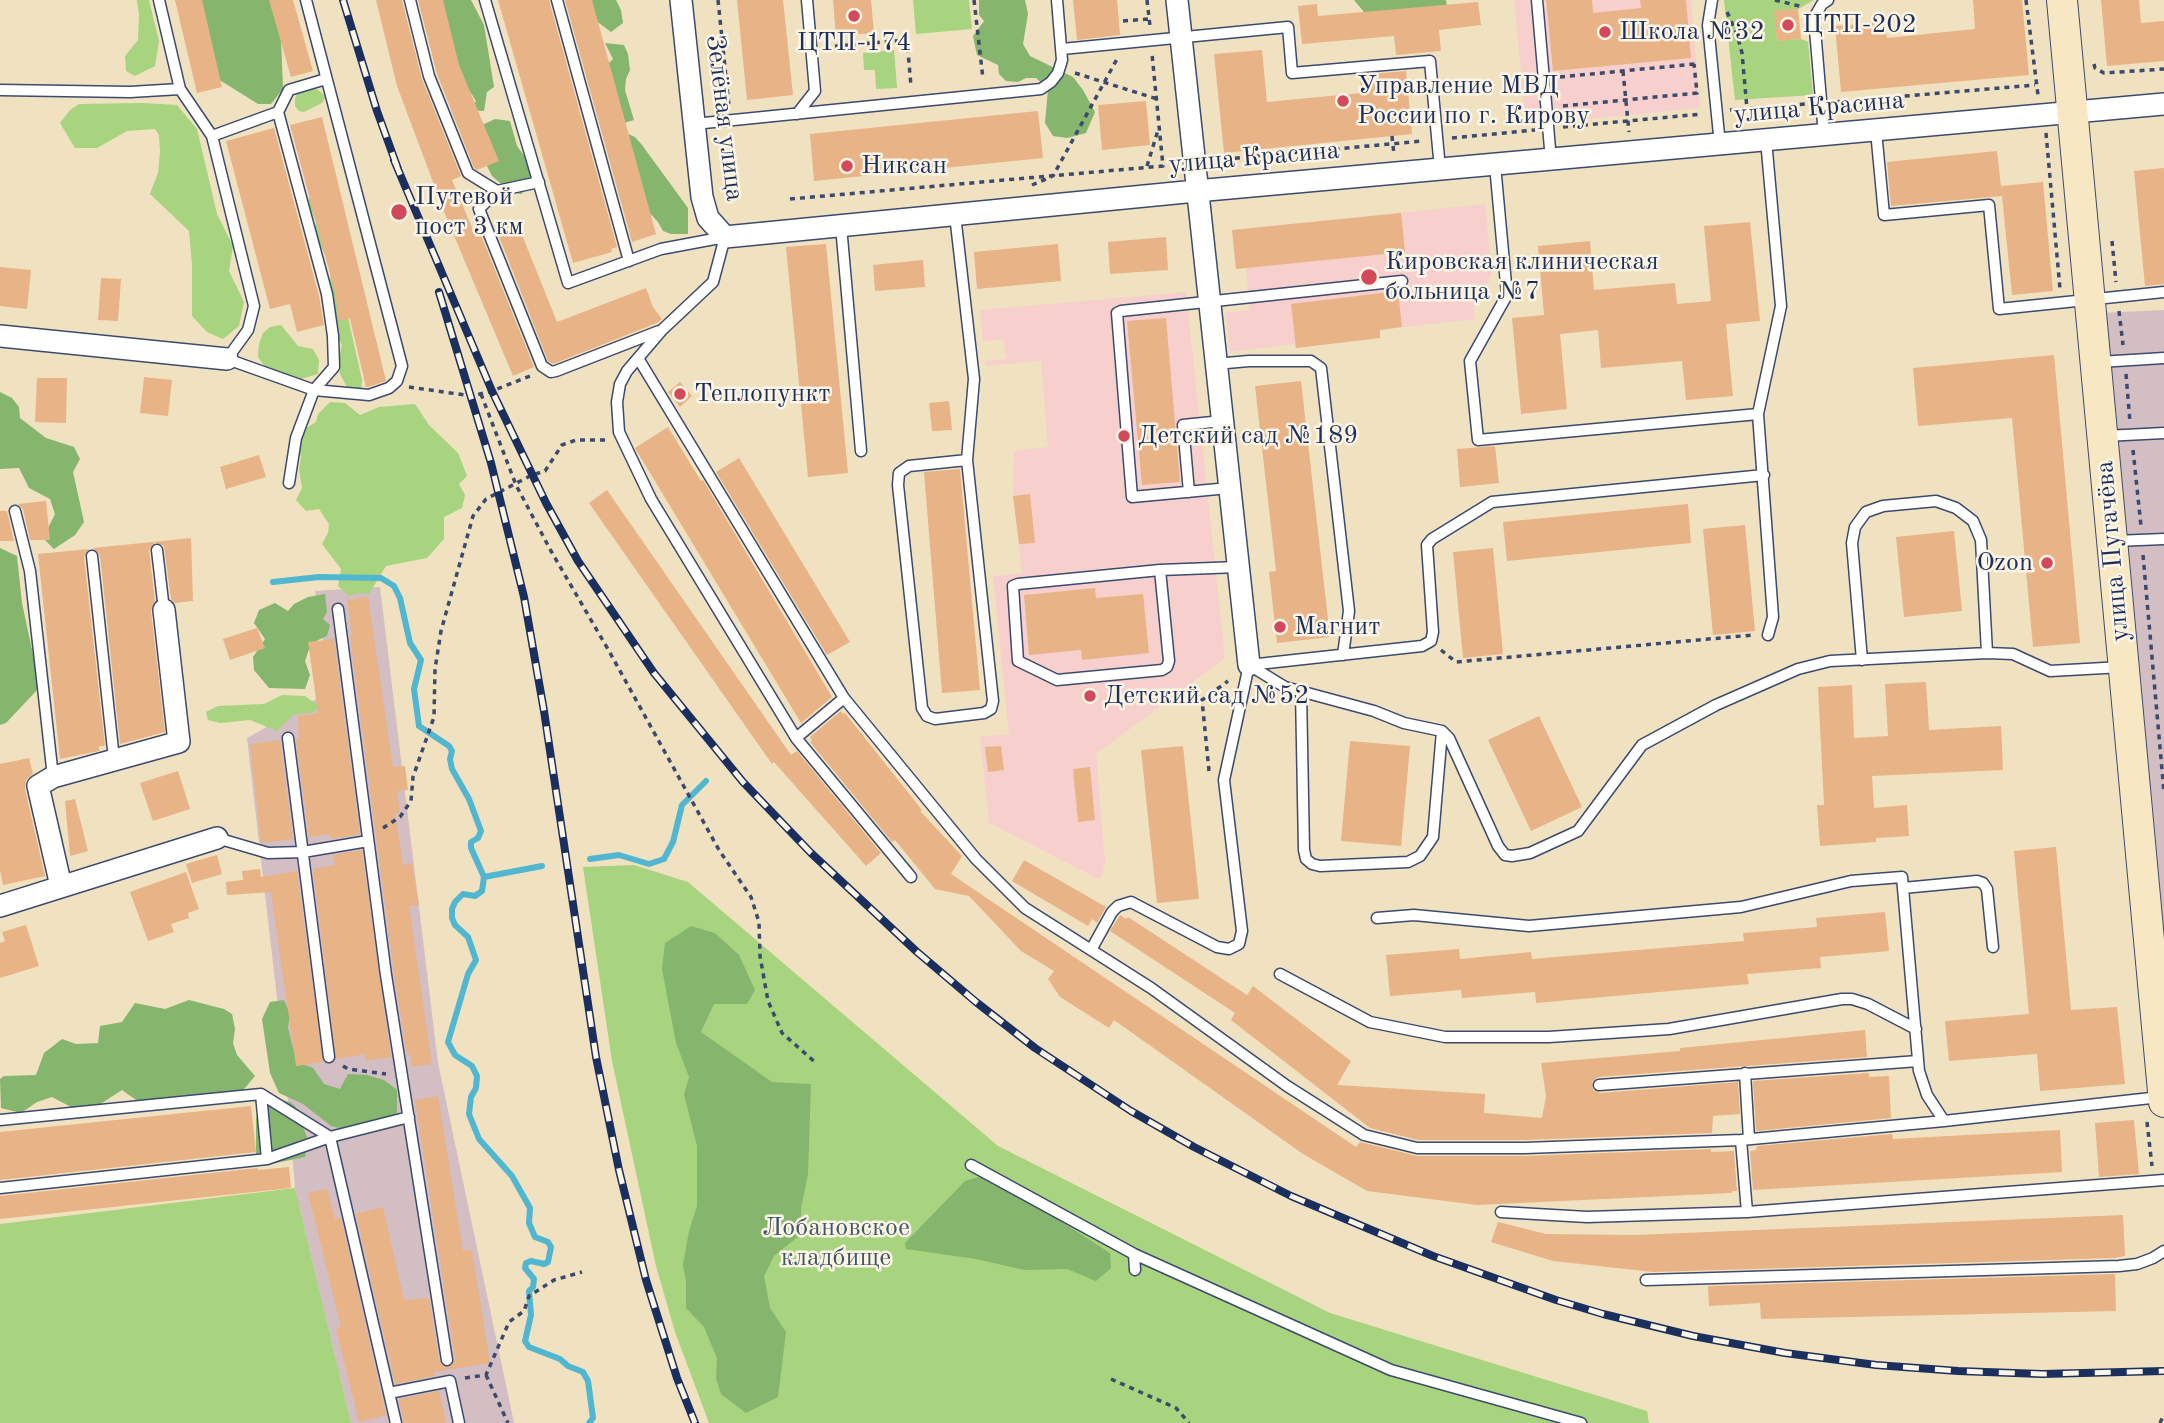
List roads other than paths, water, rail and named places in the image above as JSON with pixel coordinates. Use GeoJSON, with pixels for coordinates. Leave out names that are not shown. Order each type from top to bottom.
{"type":"FeatureCollection","features":[{"type":"Feature","properties":{"kind":"street","name":"Зелёная улица"},"geometry":{"type":"LineString","coordinates":[[681,0],[702,197],[708,218],[726,237]]}},
{"type":"Feature","properties":{"kind":"street"},"geometry":{"type":"LineString","coordinates":[[1177,0],[1249,665]]}},
{"type":"Feature","properties":{"kind":"street","name":"улица Пугачёва"},"geometry":{"type":"LineString","coordinates":[[2062,0],[2058,114],[2076,301],[2096,362],[2124,667],[2157,1099]]}},
{"type":"Feature","properties":{"kind":"street","name":"улица Красина"},"geometry":{"type":"LineString","coordinates":[[726,237],[1196,191],[2164,104]]}},
{"type":"Feature","properties":{"kind":"street"},"geometry":{"type":"LineString","coordinates":[[0,337],[227,359]]}},
{"type":"Feature","properties":{"kind":"street"},"geometry":{"type":"LineString","coordinates":[[61,886],[38,786],[53,777],[179,742],[164,610]]}},
{"type":"Feature","properties":{"kind":"street"},"geometry":{"type":"LineString","coordinates":[[0,906],[217,838]]}},
{"type":"Feature","properties":{"kind":"lane"},"geometry":{"type":"LineString","coordinates":[[159,0],[180,89],[212,136],[254,306],[248,330],[227,359],[314,390],[369,396],[393,385],[402,366],[306,0]]}},
{"type":"Feature","properties":{"kind":"lane"},"geometry":{"type":"LineString","coordinates":[[410,0],[429,76],[468,173],[497,191]]}},
{"type":"Feature","properties":{"kind":"lane"},"geometry":{"type":"LineString","coordinates":[[485,0],[568,283],[661,249],[726,237],[713,282],[662,330],[627,371],[620,384],[617,402],[619,432],[651,499],[796,738],[911,877]]}},
{"type":"Feature","properties":{"kind":"lane"},"geometry":{"type":"LineString","coordinates":[[556,0],[629,261]]}},
{"type":"Feature","properties":{"kind":"lane"},"geometry":{"type":"LineString","coordinates":[[797,114],[816,91],[807,0]]}},
{"type":"Feature","properties":{"kind":"lane"},"geometry":{"type":"LineString","coordinates":[[694,124],[1041,89],[1051,82],[1059,68],[1062,49],[1057,0]]}},
{"type":"Feature","properties":{"kind":"lane"},"geometry":{"type":"LineString","coordinates":[[1537,0],[1551,160]]}},
{"type":"Feature","properties":{"kind":"lane"},"geometry":{"type":"LineString","coordinates":[[1712,0],[1708,25],[1720,145]]}},
{"type":"Feature","properties":{"kind":"lane"},"geometry":{"type":"LineString","coordinates":[[1824,135],[1814,18],[1816,10],[1828,0]]}},
{"type":"Feature","properties":{"kind":"lane"},"geometry":{"type":"LineString","coordinates":[[1062,49],[1288,27],[1292,74],[1430,61],[1440,169]]}},
{"type":"Feature","properties":{"kind":"lane"},"geometry":{"type":"LineString","coordinates":[[289,483],[296,438],[314,390],[334,367],[327,294],[278,113],[289,90],[326,79]]}},
{"type":"Feature","properties":{"kind":"lane"},"geometry":{"type":"LineString","coordinates":[[0,90],[130,92],[180,89]]}},
{"type":"Feature","properties":{"kind":"lane"},"geometry":{"type":"LineString","coordinates":[[212,136],[278,113]]}},
{"type":"Feature","properties":{"kind":"lane"},"geometry":{"type":"LineString","coordinates":[[1876,131],[1884,215],[1989,205],[2000,309],[2164,292]]}},
{"type":"Feature","properties":{"kind":"lane"},"geometry":{"type":"LineString","coordinates":[[1766,140],[1781,306],[1758,414],[1773,617],[1768,635]]}},
{"type":"Feature","properties":{"kind":"lane"},"geometry":{"type":"LineString","coordinates":[[1494,164],[1507,295],[1470,361],[1478,440],[1758,414]]}},
{"type":"Feature","properties":{"kind":"lane"},"geometry":{"type":"LineString","coordinates":[[539,182],[497,191],[479,209],[540,363],[545,369],[556,372],[662,330]]}},
{"type":"Feature","properties":{"kind":"lane"},"geometry":{"type":"LineString","coordinates":[[956,215],[974,379],[967,460],[993,701],[991,709],[984,713],[935,719],[927,716],[922,708],[898,485],[899,473],[909,466],[967,460]]}},
{"type":"Feature","properties":{"kind":"lane"},"geometry":{"type":"LineString","coordinates":[[841,226],[861,451]]}},
{"type":"Feature","properties":{"kind":"lane"},"geometry":{"type":"LineString","coordinates":[[1229,488],[1132,497],[1117,313],[1402,281]]}},
{"type":"Feature","properties":{"kind":"lane"},"geometry":{"type":"LineString","coordinates":[[639,358],[844,698],[976,859],[1025,908],[1151,988],[1287,1086],[1364,1135],[1417,1148],[1525,1148],[1745,1140],[2157,1099]]}},
{"type":"Feature","properties":{"kind":"lane"},"geometry":{"type":"LineString","coordinates":[[2096,362],[2164,358]]}},
{"type":"Feature","properties":{"kind":"lane"},"geometry":{"type":"LineString","coordinates":[[1216,364],[1249,360],[1311,361],[1321,368],[1349,611],[1343,655]]}},
{"type":"Feature","properties":{"kind":"lane"},"geometry":{"type":"LineString","coordinates":[[1189,492],[1183,425],[1222,421]]}},
{"type":"Feature","properties":{"kind":"lane"},"geometry":{"type":"LineString","coordinates":[[2102,436],[2164,433]]}},
{"type":"Feature","properties":{"kind":"lane"},"geometry":{"type":"LineString","coordinates":[[1249,665],[1422,646],[1431,640],[1433,632],[1427,545],[1492,502],[1763,475]]}},
{"type":"Feature","properties":{"kind":"lane"},"geometry":{"type":"LineString","coordinates":[[1862,660],[1852,543],[1855,527],[1866,512],[1883,506],[1936,501],[1956,508],[1973,521],[1981,540],[1987,653]]}},
{"type":"Feature","properties":{"kind":"lane"},"geometry":{"type":"LineString","coordinates":[[15,511],[30,571],[53,777]]}},
{"type":"Feature","properties":{"kind":"lane"},"geometry":{"type":"LineString","coordinates":[[2112,541],[2164,539]]}},
{"type":"Feature","properties":{"kind":"lane"},"geometry":{"type":"LineString","coordinates":[[158,550],[164,610]]}},
{"type":"Feature","properties":{"kind":"lane"},"geometry":{"type":"LineString","coordinates":[[92,556],[114,759]]}},
{"type":"Feature","properties":{"kind":"lane"},"geometry":{"type":"LineString","coordinates":[[1160,570],[1169,661],[1167,667],[1162,670],[1057,680],[1018,661],[1013,586],[1160,570],[1238,568]]}},
{"type":"Feature","properties":{"kind":"lane"},"geometry":{"type":"LineString","coordinates":[[338,609],[386,975],[447,1360]]}},
{"type":"Feature","properties":{"kind":"lane"},"geometry":{"type":"LineString","coordinates":[[1249,665],[1285,687],[1374,711],[1404,723],[1442,731],[1449,738],[1498,846],[1504,855],[1512,856],[1530,853],[1578,831],[1642,745],[1716,705],[1798,669],[1830,661],[1987,653],[2013,654],[2050,671],[2124,667]]}},
{"type":"Feature","properties":{"kind":"lane"},"geometry":{"type":"LineString","coordinates":[[1091,950],[1112,912],[1118,906],[1130,902],[1217,947],[1229,949],[1239,944],[1242,932],[1224,779],[1249,665]]}},
{"type":"Feature","properties":{"kind":"lane"},"geometry":{"type":"LineString","coordinates":[[1301,691],[1304,850],[1306,859],[1312,864],[1320,866],[1408,862],[1420,856],[1433,837],[1442,731]]}},
{"type":"Feature","properties":{"kind":"lane"},"geometry":{"type":"LineString","coordinates":[[796,738],[844,698]]}},
{"type":"Feature","properties":{"kind":"lane"},"geometry":{"type":"LineString","coordinates":[[288,738],[329,1057]]}},
{"type":"Feature","properties":{"kind":"lane"},"geometry":{"type":"LineString","coordinates":[[217,838],[268,853],[303,852],[368,841]]}},
{"type":"Feature","properties":{"kind":"lane"},"geometry":{"type":"LineString","coordinates":[[1377,918],[1414,915],[1529,926],[1741,907],[1851,881],[1902,877],[1918,1060],[1923,1085],[1944,1121]]}},
{"type":"Feature","properties":{"kind":"lane"},"geometry":{"type":"LineString","coordinates":[[1903,888],[1976,881],[1983,883],[1987,889],[1993,947]]}},
{"type":"Feature","properties":{"kind":"lane"},"geometry":{"type":"LineString","coordinates":[[1280,974],[1370,1023],[1445,1037],[1549,1037],[1669,1029],[1842,999],[1868,1004],[1916,1029]]}},
{"type":"Feature","properties":{"kind":"lane"},"geometry":{"type":"LineString","coordinates":[[1599,1085],[1918,1060]]}},
{"type":"Feature","properties":{"kind":"lane"},"geometry":{"type":"LineString","coordinates":[[1745,1073],[1746,1212]]}},
{"type":"Feature","properties":{"kind":"lane"},"geometry":{"type":"LineString","coordinates":[[261,1094],[267,1159]]}},
{"type":"Feature","properties":{"kind":"lane"},"geometry":{"type":"LineString","coordinates":[[0,1120],[261,1094],[330,1137],[396,1423]]}},
{"type":"Feature","properties":{"kind":"lane"},"geometry":{"type":"LineString","coordinates":[[0,1188],[267,1159],[330,1137],[409,1117]]}},
{"type":"Feature","properties":{"kind":"lane"},"geometry":{"type":"LineString","coordinates":[[971,1165],[1134,1254],[1391,1370],[1581,1423]]}},
{"type":"Feature","properties":{"kind":"lane"},"geometry":{"type":"LineString","coordinates":[[1502,1212],[1587,1217],[1746,1212],[2159,1180]]}},
{"type":"Feature","properties":{"kind":"lane"},"geometry":{"type":"LineString","coordinates":[[1646,1280],[2119,1266],[2137,1264],[2164,1251]]}},
{"type":"Feature","properties":{"kind":"lane"},"geometry":{"type":"LineString","coordinates":[[1134,1254],[1135,1270]]}},
{"type":"Feature","properties":{"kind":"lane"},"geometry":{"type":"LineString","coordinates":[[389,1393],[450,1381],[459,1423]]}},
{"type":"Feature","properties":{"kind":"waterway"},"geometry":{"type":"LineString","coordinates":[[273,582],[319,577],[381,578],[394,586],[400,598],[410,643],[421,660],[414,689],[419,726],[449,746],[452,751],[452,769],[469,799],[481,831],[478,838],[471,842],[471,848],[484,877],[482,891],[475,896],[463,894],[452,909],[455,925],[468,937],[476,960],[468,974],[448,1042],[455,1055],[472,1066],[477,1076],[469,1114],[479,1139],[512,1176],[530,1208],[529,1223],[535,1237],[548,1242],[551,1247],[548,1262],[526,1263],[525,1268],[534,1279],[533,1287],[529,1291],[531,1315],[525,1341],[529,1347],[560,1359],[568,1366],[583,1372],[588,1381],[593,1418],[589,1423]]}},
{"type":"Feature","properties":{"kind":"waterway"},"geometry":{"type":"LineString","coordinates":[[590,859],[619,855],[649,864],[664,859],[673,842],[682,805],[706,781]]}},
{"type":"Feature","properties":{"kind":"waterway"},"geometry":{"type":"LineString","coordinates":[[484,877],[542,866]]}},
{"type":"Feature","properties":{"kind":"railway"},"geometry":{"type":"LineString","coordinates":[[343,0],[398,169]]}},
{"type":"Feature","properties":{"kind":"railway"},"geometry":{"type":"LineString","coordinates":[[394,160],[492,391],[546,503],[578,561],[654,673],[743,782],[811,853],[916,951],[1035,1048],[1131,1111],[1194,1147],[1291,1196],[1433,1256],[1603,1314],[1693,1336],[1785,1353],[1876,1365],[2042,1374],[2164,1371]]}},
{"type":"Feature","properties":{"kind":"railway"},"geometry":{"type":"LineString","coordinates":[[439,292],[491,463],[524,597],[544,711],[596,1057],[619,1170],[646,1280],[677,1378],[695,1423]]}},
{"type":"Feature","properties":{"kind":"place","name":"ЦТП-174"},"geometry":{"type":"Point","coordinates":[854,16]}},
{"type":"Feature","properties":{"kind":"place","name":"ЦТП-202"},"geometry":{"type":"Point","coordinates":[1788,25]}},
{"type":"Feature","properties":{"kind":"place","name":"Школа №32"},"geometry":{"type":"Point","coordinates":[1605,32]}},
{"type":"Feature","properties":{"kind":"place","name":"Управление МВД России по г. Кирову"},"geometry":{"type":"Point","coordinates":[1343,101]}},
{"type":"Feature","properties":{"kind":"place","name":"Никсан"},"geometry":{"type":"Point","coordinates":[847,166]}},
{"type":"Feature","properties":{"kind":"place","name":"Путевой пост 3 км"},"geometry":{"type":"Point","coordinates":[399,212]}},
{"type":"Feature","properties":{"kind":"place","name":"Кировская клиническая больница №7"},"geometry":{"type":"Point","coordinates":[1369,277]}},
{"type":"Feature","properties":{"kind":"place","name":"Теплопункт"},"geometry":{"type":"Point","coordinates":[680,394]}},
{"type":"Feature","properties":{"kind":"place","name":"Детский сад №189"},"geometry":{"type":"Point","coordinates":[1124,436]}},
{"type":"Feature","properties":{"kind":"place","name":"Ozon"},"geometry":{"type":"Point","coordinates":[2047,563]}},
{"type":"Feature","properties":{"kind":"place","name":"Магнит"},"geometry":{"type":"Point","coordinates":[1280,627]}},
{"type":"Feature","properties":{"kind":"place","name":"Детский сад №52"},"geometry":{"type":"Point","coordinates":[1090,696]}},
{"type":"Feature","properties":{"kind":"park label","name":"Лобановское кладбище"},"geometry":{"type":"Point","coordinates":[836,1243]}}]}
